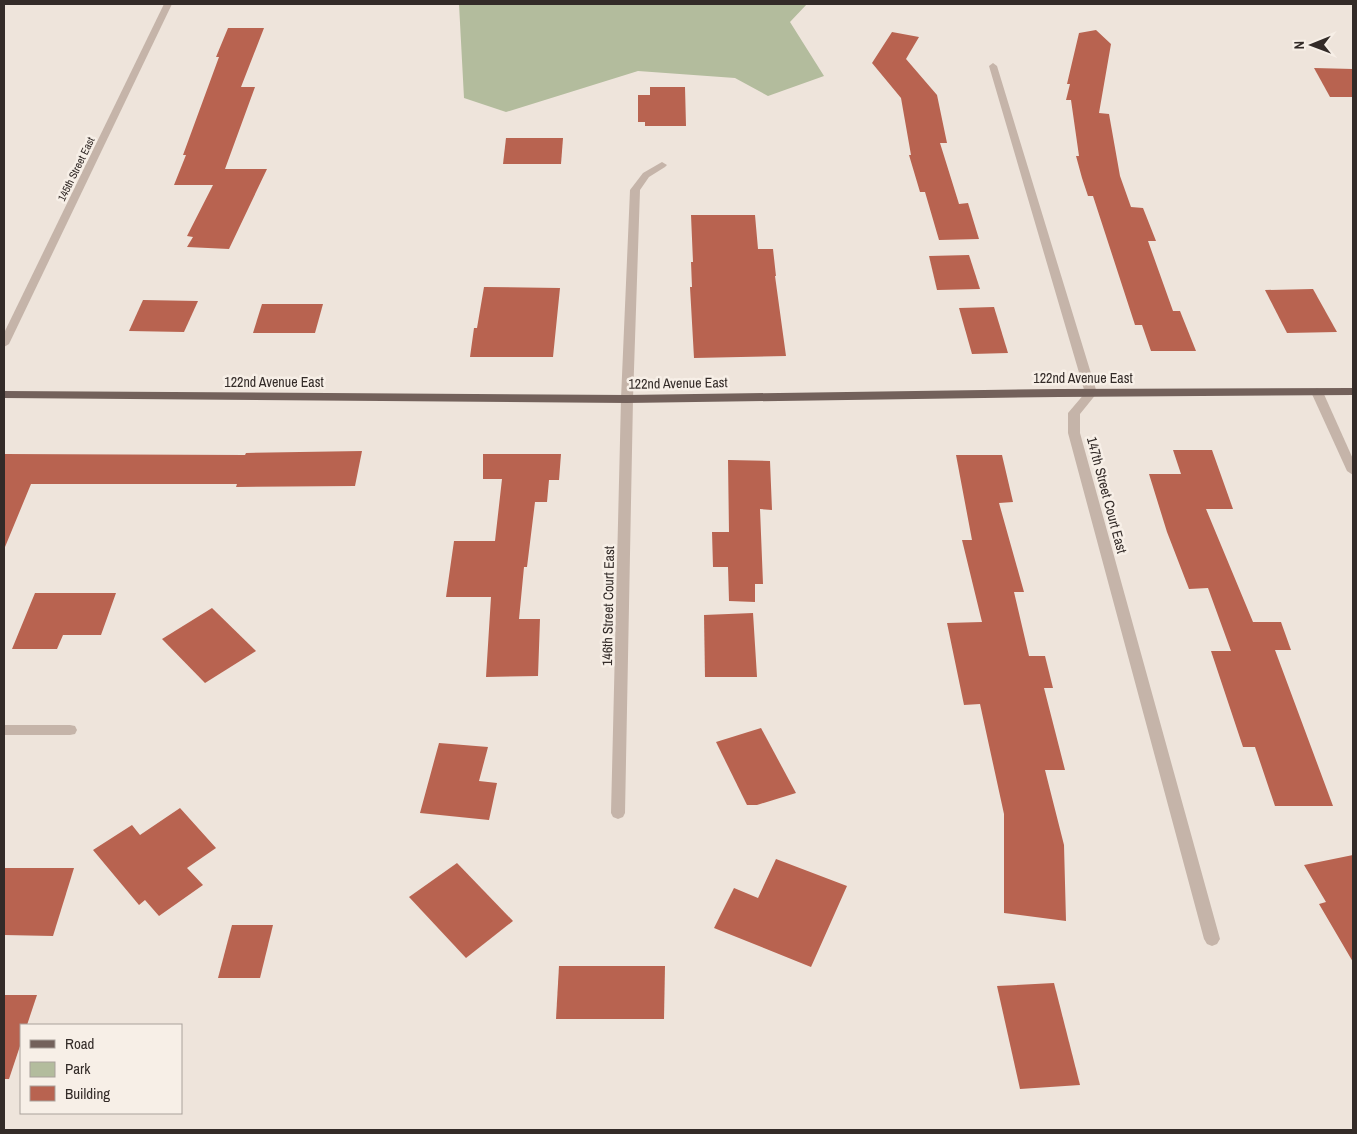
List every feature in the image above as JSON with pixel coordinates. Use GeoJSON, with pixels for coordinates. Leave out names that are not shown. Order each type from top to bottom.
{"type":"FeatureCollection","features":[{"type":"Feature","properties":{"kind":"main road","name":"122nd Avenue East"},"geometry":{"type":"LineString","coordinates":[[4,395],[627,399],[1092,392],[1353,392]]}},
{"type":"Feature","properties":{"kind":"street","name":"145th Street East"},"geometry":{"type":"LineString","coordinates":[[4,344],[168,4]]}},
{"type":"Feature","properties":{"kind":"street"},"geometry":{"type":"LineString","coordinates":[[993,66],[1092,392]]}},
{"type":"Feature","properties":{"kind":"street","name":"146th Street Court East"},"geometry":{"type":"LineString","coordinates":[[618,814],[627,399],[635,190],[646,175],[662,165]]}},
{"type":"Feature","properties":{"kind":"street","name":"147th Street Court East"},"geometry":{"type":"LineString","coordinates":[[1092,392],[1074,413],[1074,433],[1212,939]]}},
{"type":"Feature","properties":{"kind":"street"},"geometry":{"type":"LineString","coordinates":[[1317,392],[1353,472]]}},
{"type":"Feature","properties":{"kind":"street"},"geometry":{"type":"LineString","coordinates":[[4,730],[70,730]]}},
{"type":"Feature","properties":{"kind":"green space"},"geometry":{"type":"Polygon","coordinates":[[[459,4],[807,4],[790,22],[824,76],[768,96],[735,78],[638,71],[506,112],[464,98],[459,4]]]}},
{"type":"Feature","properties":{"kind":"building"},"geometry":{"type":"Polygon","coordinates":[[[228,28],[264,28],[241,87],[255,87],[225,169],[267,169],[229,249],[187,247],[193,237],[187,236],[213,185],[174,185],[219,57],[216,57],[228,28]]]}},
{"type":"Feature","properties":{"kind":"building"},"geometry":{"type":"Polygon","coordinates":[[[1096,30],[1111,44],[1099,113],[1109,114],[1120,176],[1131,207],[1143,208],[1156,241],[1148,241],[1173,311],[1180,311],[1196,351],[1151,351],[1142,325],[1135,325],[1093,196],[1088,196],[1082,178],[1076,156],[1079,156],[1071,100],[1066,100],[1070,84],[1067,84],[1079,33],[1096,30]]]}},
{"type":"Feature","properties":{"kind":"building"},"geometry":{"type":"Polygon","coordinates":[[[892,32],[919,37],[906,59],[937,95],[947,143],[940,143],[959,204],[968,203],[979,239],[939,240],[925,192],[920,192],[909,155],[911,155],[901,98],[872,63],[892,32]]]}},
{"type":"Feature","properties":{"kind":"building"},"geometry":{"type":"Polygon","coordinates":[[[1314,68],[1353,69],[1353,97],[1330,97],[1314,68]]]}},
{"type":"Feature","properties":{"kind":"building"},"geometry":{"type":"Polygon","coordinates":[[[650,87],[685,87],[686,126],[645,126],[645,122],[638,122],[638,95],[650,95],[650,87]]]}},
{"type":"Feature","properties":{"kind":"building"},"geometry":{"type":"Polygon","coordinates":[[[506,138],[563,138],[561,164],[503,164],[506,138]]]}},
{"type":"Feature","properties":{"kind":"building"},"geometry":{"type":"Polygon","coordinates":[[[691,215],[755,215],[758,249],[773,249],[786,356],[694,358],[690,287],[692,287],[691,262],[693,262],[691,215]]]}},
{"type":"Feature","properties":{"kind":"building"},"geometry":{"type":"Polygon","coordinates":[[[969,255],[980,289],[937,290],[929,256],[969,255]]]}},
{"type":"Feature","properties":{"kind":"building"},"geometry":{"type":"Polygon","coordinates":[[[484,287],[560,288],[553,357],[470,357],[474,328],[477,328],[484,287]]]}},
{"type":"Feature","properties":{"kind":"building"},"geometry":{"type":"Polygon","coordinates":[[[1313,289],[1337,332],[1287,333],[1265,290],[1313,289]]]}},
{"type":"Feature","properties":{"kind":"building"},"geometry":{"type":"Polygon","coordinates":[[[143,300],[198,301],[184,332],[129,331],[143,300]]]}},
{"type":"Feature","properties":{"kind":"building"},"geometry":{"type":"Polygon","coordinates":[[[262,304],[323,304],[315,333],[253,333],[262,304]]]}},
{"type":"Feature","properties":{"kind":"building"},"geometry":{"type":"Polygon","coordinates":[[[994,307],[1008,353],[972,354],[959,308],[994,307]]]}},
{"type":"Feature","properties":{"kind":"building"},"geometry":{"type":"Polygon","coordinates":[[[1173,450],[1212,450],[1233,509],[1206,509],[1253,622],[1281,622],[1291,650],[1275,650],[1333,806],[1275,806],[1255,747],[1243,747],[1211,651],[1231,651],[1208,588],[1189,589],[1167,532],[1149,474],[1181,474],[1173,450]]]}},
{"type":"Feature","properties":{"kind":"building"},"geometry":{"type":"Polygon","coordinates":[[[362,451],[355,486],[236,487],[237,484],[31,484],[4,547],[4,454],[245,455],[246,453],[362,451]]]}},
{"type":"Feature","properties":{"kind":"building"},"geometry":{"type":"Polygon","coordinates":[[[483,454],[561,454],[559,480],[549,480],[547,502],[535,502],[527,567],[524,567],[519,619],[540,619],[538,676],[486,677],[491,597],[446,597],[454,541],[495,541],[502,479],[483,479],[483,454]]]}},
{"type":"Feature","properties":{"kind":"building"},"geometry":{"type":"Polygon","coordinates":[[[956,455],[1002,455],[1013,502],[999,503],[1024,592],[1014,592],[1029,656],[1045,656],[1053,688],[1044,688],[1065,770],[1045,770],[1064,845],[1066,921],[1004,913],[1004,814],[980,704],[964,705],[947,623],[982,622],[962,540],[972,540],[956,455]]]}},
{"type":"Feature","properties":{"kind":"building"},"geometry":{"type":"Polygon","coordinates":[[[728,460],[770,461],[772,510],[760,509],[763,584],[755,584],[755,602],[729,601],[728,567],[713,567],[712,532],[729,532],[728,460]]]}},
{"type":"Feature","properties":{"kind":"building"},"geometry":{"type":"Polygon","coordinates":[[[35,593],[116,593],[101,635],[63,635],[57,649],[12,649],[35,593]]]}},
{"type":"Feature","properties":{"kind":"building"},"geometry":{"type":"Polygon","coordinates":[[[212,608],[256,651],[205,683],[162,639],[212,608]]]}},
{"type":"Feature","properties":{"kind":"building"},"geometry":{"type":"Polygon","coordinates":[[[753,613],[757,677],[705,677],[704,615],[753,613]]]}},
{"type":"Feature","properties":{"kind":"building"},"geometry":{"type":"Polygon","coordinates":[[[761,728],[796,793],[757,805],[747,805],[716,742],[761,728]]]}},
{"type":"Feature","properties":{"kind":"building"},"geometry":{"type":"Polygon","coordinates":[[[439,743],[488,747],[479,781],[497,783],[489,820],[420,813],[439,743]]]}},
{"type":"Feature","properties":{"kind":"building"},"geometry":{"type":"Polygon","coordinates":[[[180,808],[216,848],[187,868],[203,885],[159,916],[145,900],[139,905],[93,850],[132,825],[140,835],[180,808]]]}},
{"type":"Feature","properties":{"kind":"building"},"geometry":{"type":"Polygon","coordinates":[[[1353,855],[1353,962],[1319,904],[1326,902],[1304,865],[1353,855]]]}},
{"type":"Feature","properties":{"kind":"building"},"geometry":{"type":"Polygon","coordinates":[[[776,859],[847,886],[811,967],[714,928],[734,888],[758,898],[776,859]]]}},
{"type":"Feature","properties":{"kind":"building"},"geometry":{"type":"Polygon","coordinates":[[[457,863],[513,921],[466,958],[409,897],[457,863]]]}},
{"type":"Feature","properties":{"kind":"building"},"geometry":{"type":"Polygon","coordinates":[[[4,868],[74,868],[53,936],[4,935],[4,868]]]}},
{"type":"Feature","properties":{"kind":"building"},"geometry":{"type":"Polygon","coordinates":[[[232,925],[273,925],[260,978],[218,978],[232,925]]]}},
{"type":"Feature","properties":{"kind":"building"},"geometry":{"type":"Polygon","coordinates":[[[559,966],[665,966],[664,1019],[556,1019],[559,966]]]}},
{"type":"Feature","properties":{"kind":"building"},"geometry":{"type":"Polygon","coordinates":[[[1054,983],[1080,1085],[1020,1089],[997,986],[1054,983]]]}},
{"type":"Feature","properties":{"kind":"building"},"geometry":{"type":"Polygon","coordinates":[[[4,995],[37,995],[27,1024],[20,1024],[20,1046],[9,1079],[4,1079],[4,995]]]}}]}
